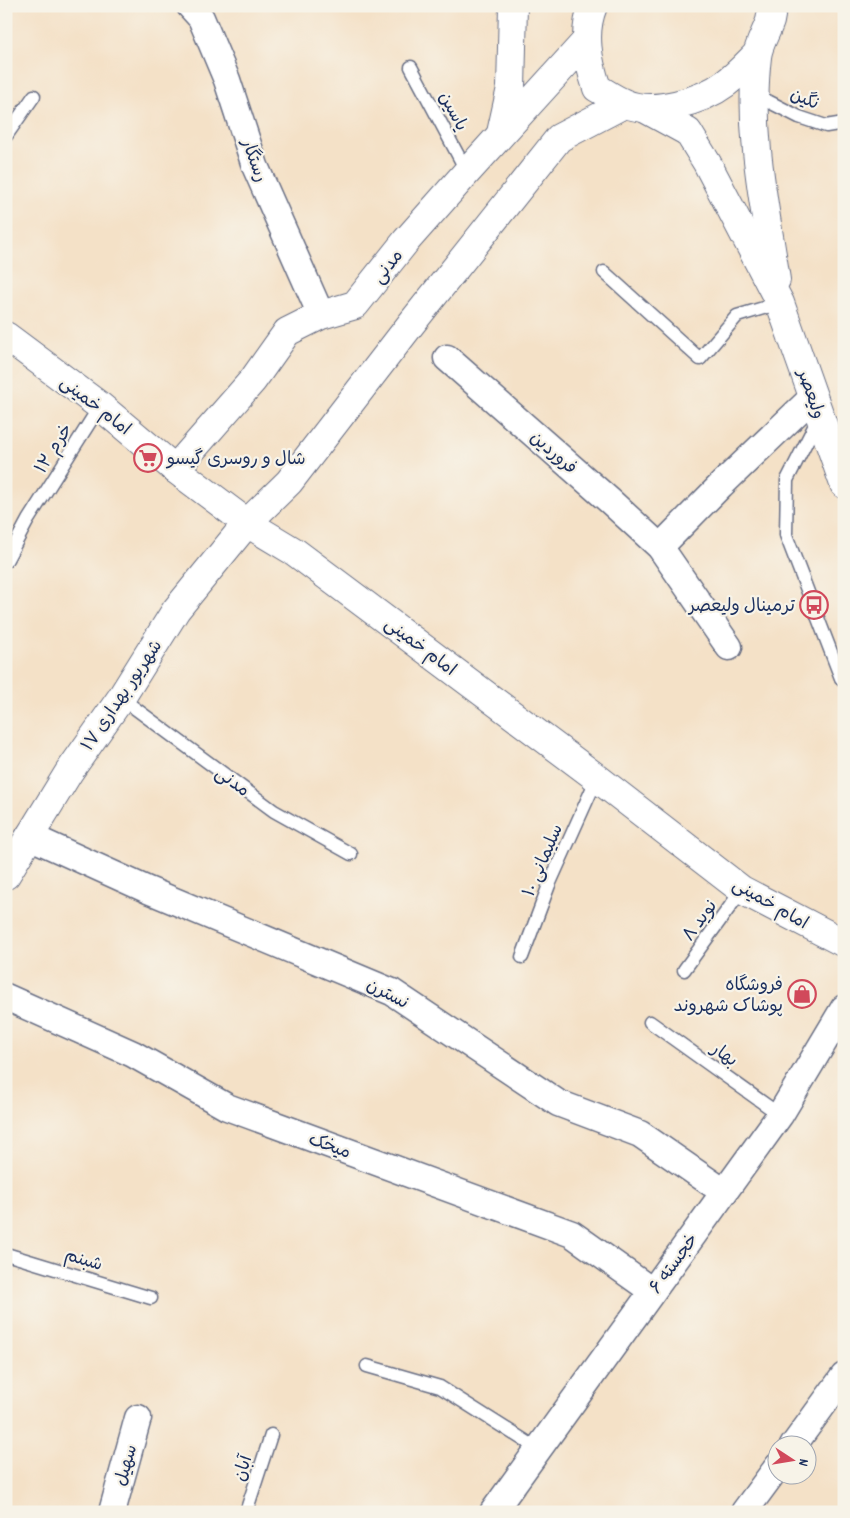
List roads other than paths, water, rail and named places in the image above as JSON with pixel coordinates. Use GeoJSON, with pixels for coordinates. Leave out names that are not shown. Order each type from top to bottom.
{"type":"FeatureCollection","features":[{"type":"Feature","properties":{"kind":"main road"},"geometry":{"type":"LineString","coordinates":[[501,133],[511,88],[513,6]]}},
{"type":"Feature","properties":{"kind":"main road"},"geometry":{"type":"LineString","coordinates":[[772,6],[770,20],[757,54],[754,94],[760,176],[780,303]]}},
{"type":"Feature","properties":{"kind":"main road"},"geometry":{"type":"LineString","coordinates":[[591,8],[587,40],[589,63],[597,88],[688,132],[707,163],[780,303]]}},
{"type":"Feature","properties":{"kind":"main road","name":"مدنی"},"geometry":{"type":"LineString","coordinates":[[175,469],[253,380],[287,332],[321,315],[355,305],[406,241],[501,133],[587,40]]}},
{"type":"Feature","properties":{"kind":"main road"},"geometry":{"type":"LineString","coordinates":[[247,523],[289,482],[411,324],[560,138],[634,106],[680,104],[700,97],[725,84],[757,54]]}},
{"type":"Feature","properties":{"kind":"main road","name":"ولیعصر"},"geometry":{"type":"LineString","coordinates":[[780,303],[844,484]]}},
{"type":"Feature","properties":{"kind":"main road","name":"امام خمینی"},"geometry":{"type":"LineString","coordinates":[[6,336],[100,406],[175,469],[247,523],[295,552],[597,778],[742,890],[844,944]]}},
{"type":"Feature","properties":{"kind":"main road","name":"۱۷ شهریور بهداری"},"geometry":{"type":"LineString","coordinates":[[6,875],[69,772],[121,698],[176,610],[247,523]]}},
{"type":"Feature","properties":{"kind":"street","name":"رستگار"},"geometry":{"type":"LineString","coordinates":[[190,6],[201,18],[224,71],[255,166],[321,315]]}},
{"type":"Feature","properties":{"kind":"street","name":"فروردین"},"geometry":{"type":"LineString","coordinates":[[447,358],[660,547],[730,647]]}},
{"type":"Feature","properties":{"kind":"street"},"geometry":{"type":"LineString","coordinates":[[660,547],[721,485],[816,407]]}},
{"type":"Feature","properties":{"kind":"street","name":"نسترن"},"geometry":{"type":"LineString","coordinates":[[29,836],[148,890],[392,992],[558,1103],[640,1134],[724,1192]]}},
{"type":"Feature","properties":{"kind":"street","name":"میخک"},"geometry":{"type":"LineString","coordinates":[[6,997],[133,1054],[227,1107],[572,1234],[652,1291]]}},
{"type":"Feature","properties":{"kind":"street","name":"خجسته ۶"},"geometry":{"type":"LineString","coordinates":[[493,1512],[780,1115],[844,1008]]}},
{"type":"Feature","properties":{"kind":"street"},"geometry":{"type":"LineString","coordinates":[[800,1436],[844,1376]]}},
{"type":"Feature","properties":{"kind":"street","name":"سهیل"},"geometry":{"type":"LineString","coordinates":[[112,1512],[138,1418]]}},
{"type":"Feature","properties":{"kind":"street"},"geometry":{"type":"LineString","coordinates":[[744,1512],[768,1480]]}},
{"type":"Feature","properties":{"kind":"lane","name":"یاسین"},"geometry":{"type":"LineString","coordinates":[[411,67],[467,172]]}},
{"type":"Feature","properties":{"kind":"lane","name":"نگین"},"geometry":{"type":"LineString","coordinates":[[754,94],[799,116],[826,126],[844,123]]}},
{"type":"Feature","properties":{"kind":"lane"},"geometry":{"type":"LineString","coordinates":[[6,136],[34,96]]}},
{"type":"Feature","properties":{"kind":"lane"},"geometry":{"type":"LineString","coordinates":[[604,272],[700,358],[737,316],[780,303]]}},
{"type":"Feature","properties":{"kind":"lane","name":"خرم ۱۲"},"geometry":{"type":"LineString","coordinates":[[6,561],[28,520],[100,406]]}},
{"type":"Feature","properties":{"kind":"lane"},"geometry":{"type":"LineString","coordinates":[[816,407],[787,480],[786,535],[841,678],[844,681]]}},
{"type":"Feature","properties":{"kind":"lane","name":"مدنی"},"geometry":{"type":"LineString","coordinates":[[121,698],[274,810],[351,854]]}},
{"type":"Feature","properties":{"kind":"lane","name":"سلیمانی ۱۰"},"geometry":{"type":"LineString","coordinates":[[522,957],[549,885],[597,778]]}},
{"type":"Feature","properties":{"kind":"lane","name":"نوید ۸"},"geometry":{"type":"LineString","coordinates":[[684,970],[742,890]]}},
{"type":"Feature","properties":{"kind":"lane","name":"بهار"},"geometry":{"type":"LineString","coordinates":[[650,1022],[780,1115]]}},
{"type":"Feature","properties":{"kind":"lane","name":"شبنم"},"geometry":{"type":"LineString","coordinates":[[6,1254],[151,1298]]}},
{"type":"Feature","properties":{"kind":"lane"},"geometry":{"type":"LineString","coordinates":[[367,1366],[440,1387],[538,1449]]}},
{"type":"Feature","properties":{"kind":"lane","name":"آبان"},"geometry":{"type":"LineString","coordinates":[[246,1512],[271,1435]]}},
{"type":"Feature","properties":{"kind":"place","name":"شال و روسری گیسو"},"geometry":{"type":"Point","coordinates":[148,458]}},
{"type":"Feature","properties":{"kind":"place","name":"ترمینال ولیعصر"},"geometry":{"type":"Point","coordinates":[814,605]}},
{"type":"Feature","properties":{"kind":"place","name":"فروشگاه‌ پوشاک شهروند"},"geometry":{"type":"Point","coordinates":[802,994]}}]}
